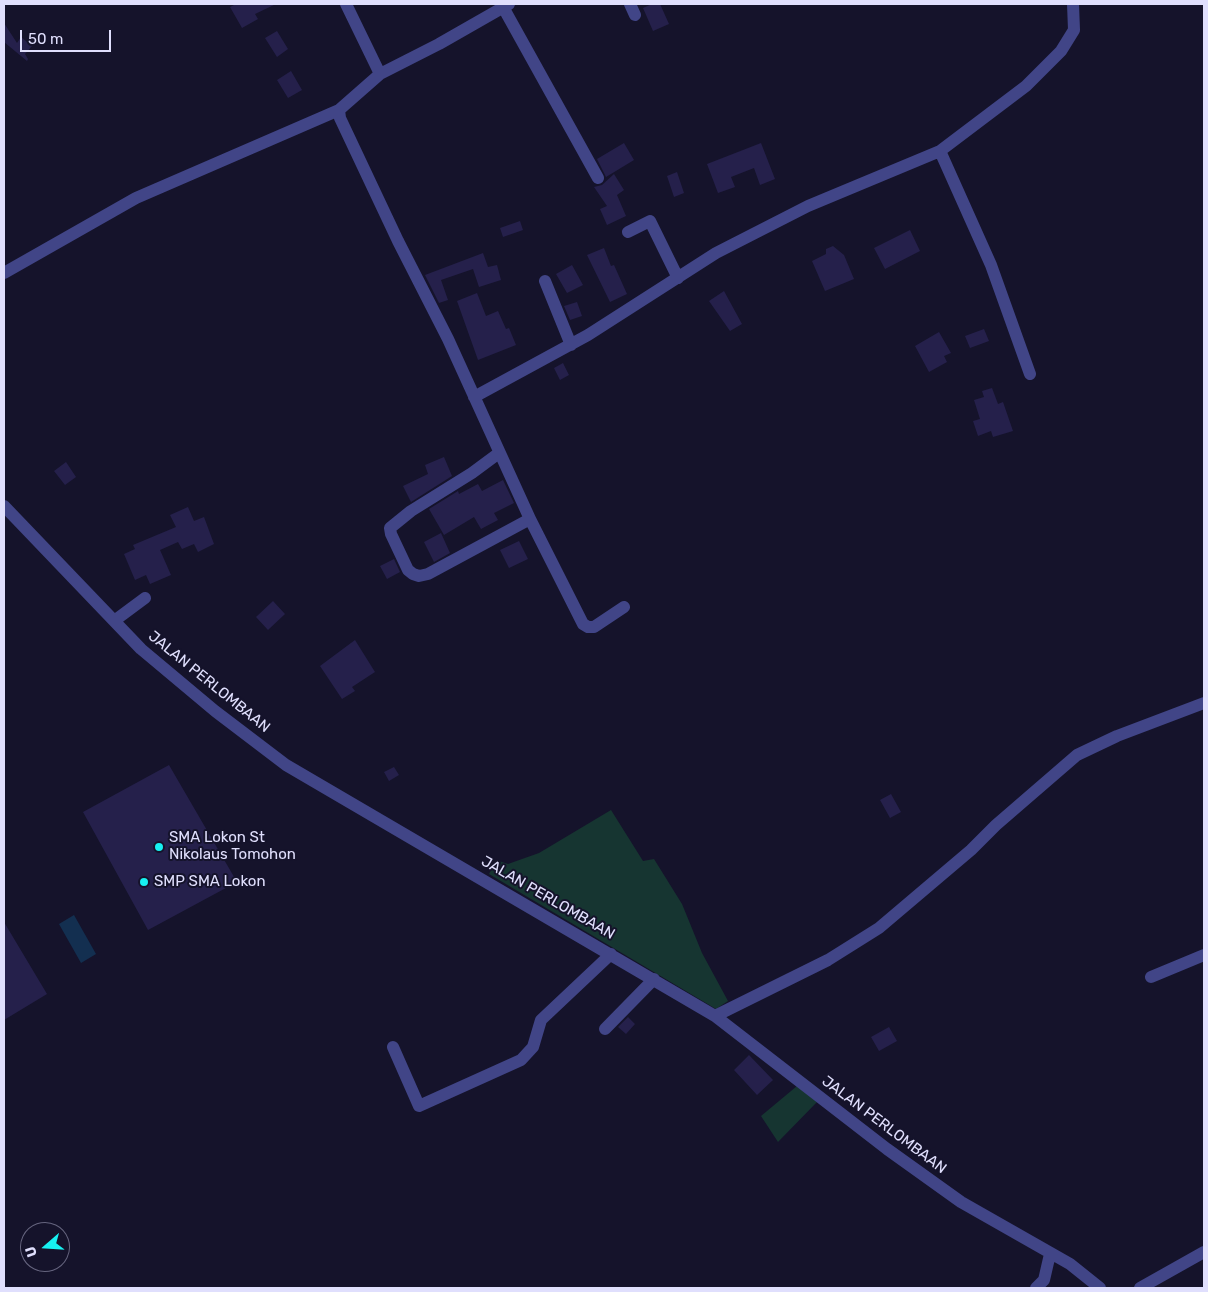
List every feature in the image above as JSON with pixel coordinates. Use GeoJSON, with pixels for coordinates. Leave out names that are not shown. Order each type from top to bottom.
{"type":"FeatureCollection","features":[{"type":"Feature","properties":{"kind":"street"},"geometry":{"type":"LineString","coordinates":[[346,4],[380,74]]}},
{"type":"Feature","properties":{"kind":"street"},"geometry":{"type":"LineString","coordinates":[[474,397],[571,345],[716,253],[808,206],[940,151],[1026,86],[1061,51],[1074,30],[1073,4]]}},
{"type":"Feature","properties":{"kind":"street"},"geometry":{"type":"LineString","coordinates":[[4,273],[136,198],[339,110],[380,74],[439,44],[506,5],[598,178]]}},
{"type":"Feature","properties":{"kind":"street"},"geometry":{"type":"LineString","coordinates":[[339,110],[340,118],[368,178],[448,338],[530,519],[584,624],[588,627],[594,627],[624,607]]}},
{"type":"Feature","properties":{"kind":"street"},"geometry":{"type":"LineString","coordinates":[[940,151],[991,265],[1030,374]]}},
{"type":"Feature","properties":{"kind":"street"},"geometry":{"type":"LineString","coordinates":[[628,232],[650,221],[678,278]]}},
{"type":"Feature","properties":{"kind":"street"},"geometry":{"type":"LineString","coordinates":[[545,280],[571,345]]}},
{"type":"Feature","properties":{"kind":"street"},"geometry":{"type":"LineString","coordinates":[[499,453],[395,522],[390,528],[391,534],[408,570],[419,576],[428,574],[471,552],[530,519]]}},
{"type":"Feature","properties":{"kind":"street","name":"JALAN PERLOMBAAN"},"geometry":{"type":"LineString","coordinates":[[4,506],[114,621],[172,676],[286,765],[715,1016],[887,1149],[961,1202],[1070,1264],[1100,1288]]}},
{"type":"Feature","properties":{"kind":"street"},"geometry":{"type":"LineString","coordinates":[[114,621],[145,598]]}},
{"type":"Feature","properties":{"kind":"street"},"geometry":{"type":"LineString","coordinates":[[715,1016],[828,960],[879,928],[971,850],[1002,819],[1077,755],[1117,736],[1204,703]]}},
{"type":"Feature","properties":{"kind":"street"},"geometry":{"type":"LineString","coordinates":[[393,1047],[419,1106],[521,1060],[533,1047],[541,1020],[610,954]]}},
{"type":"Feature","properties":{"kind":"street"},"geometry":{"type":"LineString","coordinates":[[1151,977],[1204,955]]}},
{"type":"Feature","properties":{"kind":"street"},"geometry":{"type":"LineString","coordinates":[[605,1029],[654,979]]}},
{"type":"Feature","properties":{"kind":"street"},"geometry":{"type":"LineString","coordinates":[[1140,1288],[1204,1252]]}},
{"type":"Feature","properties":{"kind":"street"},"geometry":{"type":"LineString","coordinates":[[1036,1288],[1044,1280],[1050,1254]]}},
{"type":"Feature","properties":{"kind":"green space"},"geometry":{"type":"Polygon","coordinates":[[[611,810],[643,861],[654,859],[682,904],[702,953],[728,1001],[716,1009],[489,874],[496,860],[508,864],[539,853],[611,810]]]}},
{"type":"Feature","properties":{"kind":"green space"},"geometry":{"type":"Polygon","coordinates":[[[797,1086],[817,1102],[778,1142],[761,1116],[797,1086]]]}},
{"type":"Feature","properties":{"kind":"water"},"geometry":{"type":"Polygon","coordinates":[[[74,915],[96,954],[81,963],[59,924],[74,915]]]}},
{"type":"Feature","properties":{"kind":"building"},"geometry":{"type":"Polygon","coordinates":[[[236,4],[276,4],[255,14],[258,19],[242,28],[230,7],[236,4]]]}},
{"type":"Feature","properties":{"kind":"building"},"geometry":{"type":"Polygon","coordinates":[[[652,4],[660,4],[669,24],[653,31],[643,8],[652,4]]]}},
{"type":"Feature","properties":{"kind":"building"},"geometry":{"type":"Polygon","coordinates":[[[4,23],[17,43],[21,37],[32,46],[25,54],[28,59],[27,61],[4,42],[4,23]]]}},
{"type":"Feature","properties":{"kind":"building"},"geometry":{"type":"Polygon","coordinates":[[[277,31],[288,49],[277,57],[265,38],[277,31]]]}},
{"type":"Feature","properties":{"kind":"building"},"geometry":{"type":"Polygon","coordinates":[[[291,71],[302,90],[288,98],[277,80],[291,71]]]}},
{"type":"Feature","properties":{"kind":"building"},"geometry":{"type":"Polygon","coordinates":[[[624,143],[634,160],[606,177],[597,159],[624,143]]]}},
{"type":"Feature","properties":{"kind":"building"},"geometry":{"type":"Polygon","coordinates":[[[761,143],[775,179],[760,185],[754,168],[731,177],[735,187],[718,193],[707,164],[761,143]]]}},
{"type":"Feature","properties":{"kind":"building"},"geometry":{"type":"Polygon","coordinates":[[[677,172],[684,193],[674,197],[667,176],[677,172]]]}},
{"type":"Feature","properties":{"kind":"building"},"geometry":{"type":"Polygon","coordinates":[[[614,174],[624,190],[617,195],[626,216],[607,225],[600,209],[607,206],[594,187],[602,185],[614,174]]]}},
{"type":"Feature","properties":{"kind":"building"},"geometry":{"type":"Polygon","coordinates":[[[520,221],[523,230],[503,237],[500,228],[520,221]]]}},
{"type":"Feature","properties":{"kind":"building"},"geometry":{"type":"Polygon","coordinates":[[[910,230],[920,251],[885,269],[874,248],[910,230]]]}},
{"type":"Feature","properties":{"kind":"building"},"geometry":{"type":"Polygon","coordinates":[[[833,246],[844,255],[854,279],[825,291],[812,261],[826,254],[826,249],[833,246]]]}},
{"type":"Feature","properties":{"kind":"building"},"geometry":{"type":"Polygon","coordinates":[[[604,248],[611,266],[614,265],[627,294],[610,302],[587,255],[604,248]]]}},
{"type":"Feature","properties":{"kind":"building"},"geometry":{"type":"Polygon","coordinates":[[[483,253],[488,267],[497,265],[501,280],[479,287],[473,269],[441,280],[448,300],[439,303],[425,275],[483,253]]]}},
{"type":"Feature","properties":{"kind":"building"},"geometry":{"type":"Polygon","coordinates":[[[572,265],[583,285],[567,293],[556,274],[572,265]]]}},
{"type":"Feature","properties":{"kind":"building"},"geometry":{"type":"Polygon","coordinates":[[[724,291],[742,324],[730,331],[709,301],[724,291]]]}},
{"type":"Feature","properties":{"kind":"building"},"geometry":{"type":"Polygon","coordinates":[[[477,293],[486,316],[498,311],[506,329],[509,328],[516,345],[478,360],[457,301],[477,293]]]}},
{"type":"Feature","properties":{"kind":"building"},"geometry":{"type":"Polygon","coordinates":[[[577,302],[582,316],[570,320],[564,306],[577,302]]]}},
{"type":"Feature","properties":{"kind":"building"},"geometry":{"type":"Polygon","coordinates":[[[984,329],[989,341],[970,348],[965,336],[984,329]]]}},
{"type":"Feature","properties":{"kind":"building"},"geometry":{"type":"Polygon","coordinates":[[[939,332],[951,353],[944,356],[947,362],[929,372],[915,346],[939,332]]]}},
{"type":"Feature","properties":{"kind":"building"},"geometry":{"type":"Polygon","coordinates":[[[563,363],[569,375],[560,380],[554,368],[563,363]]]}},
{"type":"Feature","properties":{"kind":"building"},"geometry":{"type":"Polygon","coordinates":[[[992,388],[998,404],[1003,402],[1013,431],[993,437],[991,431],[978,436],[973,421],[980,419],[974,400],[984,397],[982,391],[992,388]]]}},
{"type":"Feature","properties":{"kind":"building"},"geometry":{"type":"Polygon","coordinates":[[[444,457],[452,476],[411,502],[403,486],[428,474],[425,465],[444,457]]]}},
{"type":"Feature","properties":{"kind":"building"},"geometry":{"type":"Polygon","coordinates":[[[66,462],[76,477],[65,485],[54,471],[66,462]]]}},
{"type":"Feature","properties":{"kind":"building"},"geometry":{"type":"Polygon","coordinates":[[[503,480],[514,503],[494,513],[498,520],[481,529],[474,517],[444,535],[429,509],[458,491],[459,494],[478,484],[482,491],[503,480]]]}},
{"type":"Feature","properties":{"kind":"building"},"geometry":{"type":"Polygon","coordinates":[[[188,507],[194,521],[204,517],[214,544],[198,552],[194,544],[182,549],[178,542],[160,550],[171,575],[150,584],[146,575],[135,580],[124,554],[135,549],[133,545],[176,527],[170,515],[188,507]]]}},
{"type":"Feature","properties":{"kind":"building"},"geometry":{"type":"Polygon","coordinates":[[[441,533],[450,553],[434,562],[424,542],[441,533]]]}},
{"type":"Feature","properties":{"kind":"building"},"geometry":{"type":"Polygon","coordinates":[[[519,541],[528,559],[509,568],[500,550],[519,541]]]}},
{"type":"Feature","properties":{"kind":"building"},"geometry":{"type":"Polygon","coordinates":[[[394,559],[400,572],[387,579],[380,566],[394,559]]]}},
{"type":"Feature","properties":{"kind":"building"},"geometry":{"type":"Polygon","coordinates":[[[273,601],[285,614],[268,630],[256,617],[273,601]]]}},
{"type":"Feature","properties":{"kind":"building"},"geometry":{"type":"Polygon","coordinates":[[[355,640],[375,672],[352,687],[355,691],[342,699],[320,666],[355,640]]]}},
{"type":"Feature","properties":{"kind":"building","name":"SMA Lokon St Nikolaus Tomohon"},"geometry":{"type":"Polygon","coordinates":[[[169,765],[237,882],[148,930],[83,812],[169,765]]]}},
{"type":"Feature","properties":{"kind":"building"},"geometry":{"type":"Polygon","coordinates":[[[394,767],[399,775],[389,781],[384,772],[394,767]]]}},
{"type":"Feature","properties":{"kind":"building"},"geometry":{"type":"Polygon","coordinates":[[[891,794],[901,812],[890,818],[880,800],[891,794]]]}},
{"type":"Feature","properties":{"kind":"building"},"geometry":{"type":"Polygon","coordinates":[[[4,922],[47,994],[4,1020],[4,922]]]}},
{"type":"Feature","properties":{"kind":"building"},"geometry":{"type":"Polygon","coordinates":[[[628,1017],[635,1024],[626,1034],[618,1027],[628,1017]]]}},
{"type":"Feature","properties":{"kind":"building"},"geometry":{"type":"Polygon","coordinates":[[[889,1027],[897,1041],[879,1051],[871,1037],[889,1027]]]}},
{"type":"Feature","properties":{"kind":"building"},"geometry":{"type":"Polygon","coordinates":[[[749,1055],[773,1080],[757,1095],[734,1070],[749,1055]]]}},
{"type":"Feature","properties":{"kind":"place","name":"SMA Lokon St Nikolaus Tomohon"},"geometry":{"type":"Point","coordinates":[159,847]}},
{"type":"Feature","properties":{"kind":"place","name":"SMP SMA Lokon"},"geometry":{"type":"Point","coordinates":[144,882]}}]}
